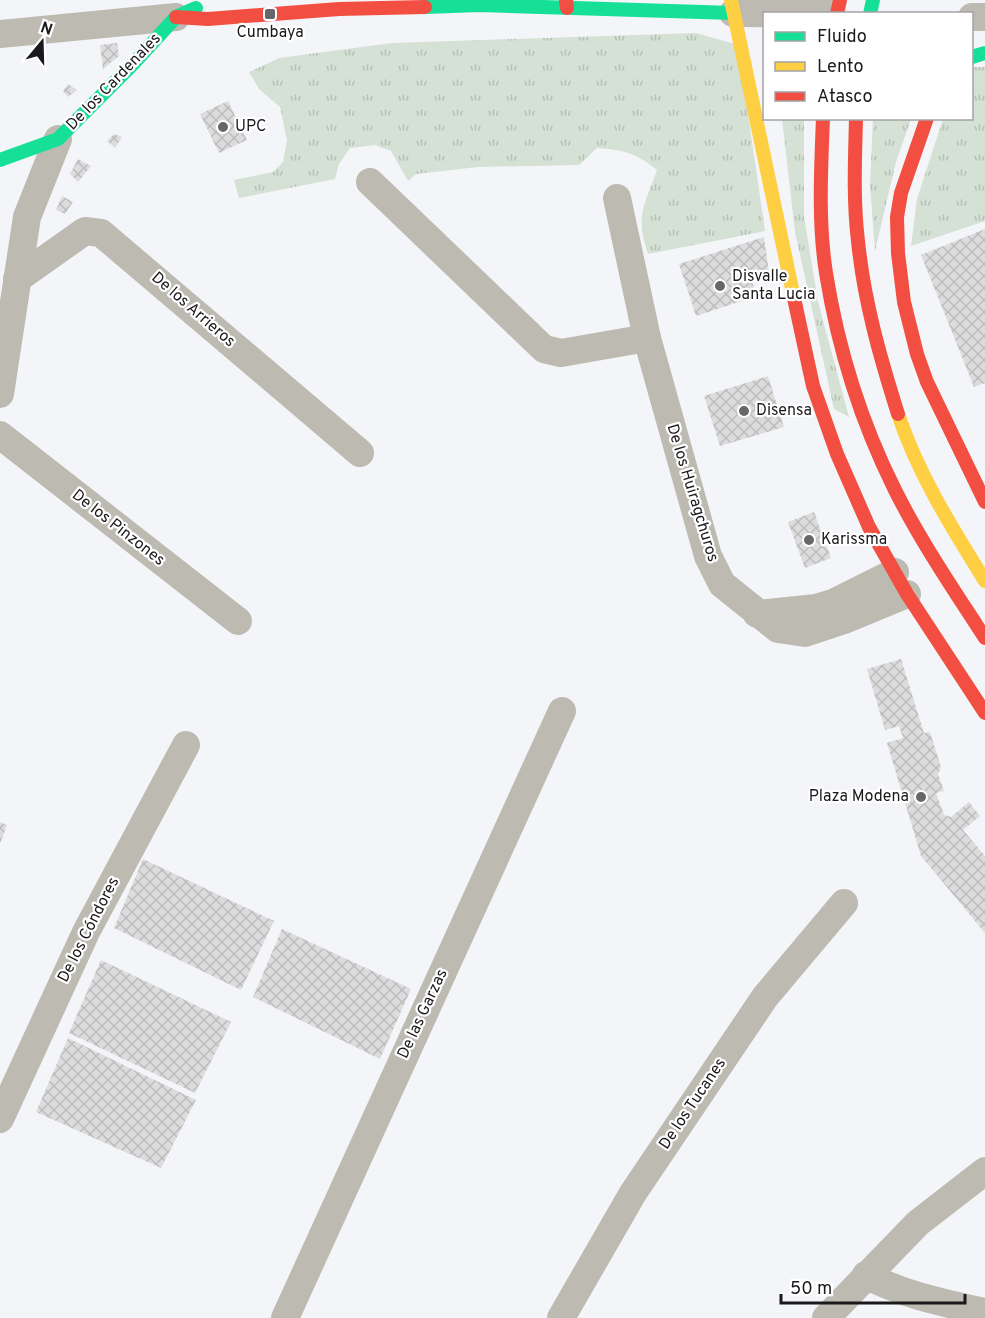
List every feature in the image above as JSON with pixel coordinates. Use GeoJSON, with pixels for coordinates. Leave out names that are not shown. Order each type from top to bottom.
{"type":"FeatureCollection","features":[{"type":"Feature","properties":{"kind":"street"},"geometry":{"type":"LineString","coordinates":[[176,17],[198,8],[226,4]]}},
{"type":"Feature","properties":{"kind":"street"},"geometry":{"type":"LineString","coordinates":[[0,34],[176,17],[208,19],[396,6],[567,4],[732,6],[778,12]]}},
{"type":"Feature","properties":{"kind":"street"},"geometry":{"type":"LineString","coordinates":[[732,6],[813,386],[837,454],[869,527],[901,583],[985,712]]}},
{"type":"Feature","properties":{"kind":"street","name":"De los Cardenales"},"geometry":{"type":"LineString","coordinates":[[0,394],[27,217],[58,139],[176,17]]}},
{"type":"Feature","properties":{"kind":"street"},"geometry":{"type":"LineString","coordinates":[[823,120],[820,198],[826,272],[840,340],[862,416],[906,509],[932,556],[985,638]]}},
{"type":"Feature","properties":{"kind":"street"},"geometry":{"type":"LineString","coordinates":[[856,120],[854,196],[858,256],[876,345],[898,414],[926,483],[962,547],[985,581]]}},
{"type":"Feature","properties":{"kind":"street"},"geometry":{"type":"LineString","coordinates":[[926,120],[901,193],[897,217],[898,253],[904,302],[917,354],[927,382],[985,502]]}},
{"type":"Feature","properties":{"kind":"street"},"geometry":{"type":"LineString","coordinates":[[0,160],[58,139]]}},
{"type":"Feature","properties":{"kind":"street"},"geometry":{"type":"LineString","coordinates":[[369,182],[544,349],[561,353],[647,338]]}},
{"type":"Feature","properties":{"kind":"street","name":"De los Huiragchuros"},"geometry":{"type":"LineString","coordinates":[[616,198],[647,338],[708,555],[722,584],[778,629],[805,633],[844,620],[901,583]]}},
{"type":"Feature","properties":{"kind":"street","name":"De los Arrieros"},"geometry":{"type":"LineString","coordinates":[[17,279],[85,231],[101,233],[360,453]]}},
{"type":"Feature","properties":{"kind":"street","name":"De los Pinzones"},"geometry":{"type":"LineString","coordinates":[[0,435],[238,621]]}},
{"type":"Feature","properties":{"kind":"street","name":"De las Garzas"},"geometry":{"type":"LineString","coordinates":[[285,1318],[562,711]]}},
{"type":"Feature","properties":{"kind":"street","name":"De los Cóndores"},"geometry":{"type":"LineString","coordinates":[[1,1113],[86,932],[186,745]]}},
{"type":"Feature","properties":{"kind":"street","name":"De los Tucanes"},"geometry":{"type":"LineString","coordinates":[[561,1318],[633,1193],[765,997],[844,903]]}},
{"type":"Feature","properties":{"kind":"street"},"geometry":{"type":"LineString","coordinates":[[826,1318],[918,1223],[985,1170]]}},
{"type":"Feature","properties":{"kind":"street"},"geometry":{"type":"LineString","coordinates":[[866,1275],[897,1290],[922,1298],[985,1312]]}},
{"type":"Feature","properties":{"kind":"green space"},"geometry":{"type":"Polygon","coordinates":[[[696,33],[738,45],[765,231],[648,254],[642,220],[645,202],[657,170],[629,153],[597,148],[579,165],[478,167],[416,174],[408,181],[391,151],[375,145],[350,148],[339,164],[335,179],[239,198],[234,180],[273,172],[283,162],[287,140],[280,107],[259,89],[249,72],[279,58],[392,43],[696,33]]]}},
{"type":"Feature","properties":{"kind":"green space"},"geometry":{"type":"Polygon","coordinates":[[[973,67],[985,67],[985,221],[911,246],[917,199],[943,120],[973,120],[973,67]]]}},
{"type":"Feature","properties":{"kind":"green space"},"geometry":{"type":"Polygon","coordinates":[[[782,120],[804,120],[804,216],[818,302],[849,417],[834,409],[795,232],[782,120]]]}},
{"type":"Feature","properties":{"kind":"green space"},"geometry":{"type":"Polygon","coordinates":[[[873,120],[911,120],[896,162],[875,251],[870,185],[873,120]]]}},
{"type":"Feature","properties":{"kind":"building"},"geometry":{"type":"Polygon","coordinates":[[[117,43],[119,56],[103,69],[100,45],[117,43]]]}},
{"type":"Feature","properties":{"kind":"building"},"geometry":{"type":"Polygon","coordinates":[[[68,84],[77,90],[68,97],[63,91],[68,84]]]}},
{"type":"Feature","properties":{"kind":"building","name":"UPC"},"geometry":{"type":"Polygon","coordinates":[[[228,101],[247,140],[219,153],[200,114],[228,101]]]}},
{"type":"Feature","properties":{"kind":"building"},"geometry":{"type":"Polygon","coordinates":[[[114,134],[122,137],[115,148],[107,141],[114,134]]]}},
{"type":"Feature","properties":{"kind":"building"},"geometry":{"type":"Polygon","coordinates":[[[78,159],[91,166],[78,182],[70,174],[78,159]]]}},
{"type":"Feature","properties":{"kind":"building"},"geometry":{"type":"Polygon","coordinates":[[[62,196],[73,202],[65,214],[56,210],[62,196]]]}},
{"type":"Feature","properties":{"kind":"building"},"geometry":{"type":"Polygon","coordinates":[[[985,229],[985,383],[974,387],[921,255],[985,229]]]}},
{"type":"Feature","properties":{"kind":"building","name":"Disvalle Santa Lucia"},"geometry":{"type":"Polygon","coordinates":[[[764,237],[769,272],[750,276],[757,296],[696,316],[679,264],[764,237]]]}},
{"type":"Feature","properties":{"kind":"building","name":"Disensa"},"geometry":{"type":"Polygon","coordinates":[[[768,376],[784,427],[720,446],[704,396],[768,376]]]}},
{"type":"Feature","properties":{"kind":"building","name":"Karissma"},"geometry":{"type":"Polygon","coordinates":[[[814,512],[831,558],[805,568],[788,522],[814,512]]]}},
{"type":"Feature","properties":{"kind":"building","name":"Plaza Modena"},"geometry":{"type":"Polygon","coordinates":[[[901,659],[924,733],[930,732],[941,767],[938,774],[944,791],[936,793],[944,815],[951,817],[969,802],[980,816],[963,830],[985,856],[985,933],[921,856],[887,743],[903,738],[899,726],[885,730],[867,669],[901,659]]]}},
{"type":"Feature","properties":{"kind":"building"},"geometry":{"type":"Polygon","coordinates":[[[0,822],[7,825],[0,844],[0,822]]]}},
{"type":"Feature","properties":{"kind":"building"},"geometry":{"type":"Polygon","coordinates":[[[143,859],[274,921],[241,990],[114,928],[143,859]]]}},
{"type":"Feature","properties":{"kind":"building"},"geometry":{"type":"Polygon","coordinates":[[[282,929],[411,989],[380,1059],[253,997],[282,929]]]}},
{"type":"Feature","properties":{"kind":"building"},"geometry":{"type":"Polygon","coordinates":[[[101,960],[231,1022],[195,1093],[69,1033],[101,960]]]}},
{"type":"Feature","properties":{"kind":"building"},"geometry":{"type":"Polygon","coordinates":[[[68,1038],[196,1100],[161,1168],[36,1112],[68,1038]]]}},
{"type":"Feature","properties":{"kind":"traffic: fast"},"geometry":{"type":"LineString","coordinates":[[870,12],[873,0]]}},
{"type":"Feature","properties":{"kind":"traffic: fast"},"geometry":{"type":"LineString","coordinates":[[425,7],[480,5],[733,13]]}},
{"type":"Feature","properties":{"kind":"traffic: fast"},"geometry":{"type":"LineString","coordinates":[[0,160],[58,139],[176,17],[196,8]]}},
{"type":"Feature","properties":{"kind":"traffic: fast"},"geometry":{"type":"LineString","coordinates":[[973,57],[985,53]]}},
{"type":"Feature","properties":{"kind":"traffic: slow"},"geometry":{"type":"LineString","coordinates":[[731,0],[794,298]]}},
{"type":"Feature","properties":{"kind":"traffic: slow"},"geometry":{"type":"LineString","coordinates":[[898,414],[915,458],[948,521],[985,581]]}},
{"type":"Feature","properties":{"kind":"traffic: jam"},"geometry":{"type":"LineString","coordinates":[[566,0],[567,8]]}},
{"type":"Feature","properties":{"kind":"traffic: jam"},"geometry":{"type":"LineString","coordinates":[[837,12],[840,0]]}},
{"type":"Feature","properties":{"kind":"traffic: jam"},"geometry":{"type":"LineString","coordinates":[[176,17],[208,19],[339,9],[425,7]]}},
{"type":"Feature","properties":{"kind":"traffic: jam"},"geometry":{"type":"LineString","coordinates":[[823,120],[821,196],[823,254],[837,329],[852,384],[861,411],[895,490],[938,566],[985,638]]}},
{"type":"Feature","properties":{"kind":"traffic: jam"},"geometry":{"type":"LineString","coordinates":[[856,120],[856,226],[864,285],[898,414]]}},
{"type":"Feature","properties":{"kind":"traffic: jam"},"geometry":{"type":"LineString","coordinates":[[926,120],[901,193],[897,217],[898,253],[904,302],[917,354],[927,382],[985,502]]}},
{"type":"Feature","properties":{"kind":"traffic: jam"},"geometry":{"type":"LineString","coordinates":[[794,298],[813,386],[837,454],[869,527],[907,594],[985,713]]}},
{"type":"Feature","properties":{"kind":"place","name":"Cumbaya"},"geometry":{"type":"Point","coordinates":[270,14]}},
{"type":"Feature","properties":{"kind":"place","name":"UPC"},"geometry":{"type":"Point","coordinates":[223,127]}},
{"type":"Feature","properties":{"kind":"place","name":"Disvalle Santa Lucia"},"geometry":{"type":"Point","coordinates":[720,286]}},
{"type":"Feature","properties":{"kind":"place","name":"Disensa"},"geometry":{"type":"Point","coordinates":[744,411]}},
{"type":"Feature","properties":{"kind":"place","name":"Karissma"},"geometry":{"type":"Point","coordinates":[809,540]}},
{"type":"Feature","properties":{"kind":"place","name":"Plaza Modena"},"geometry":{"type":"Point","coordinates":[921,797]}}]}
